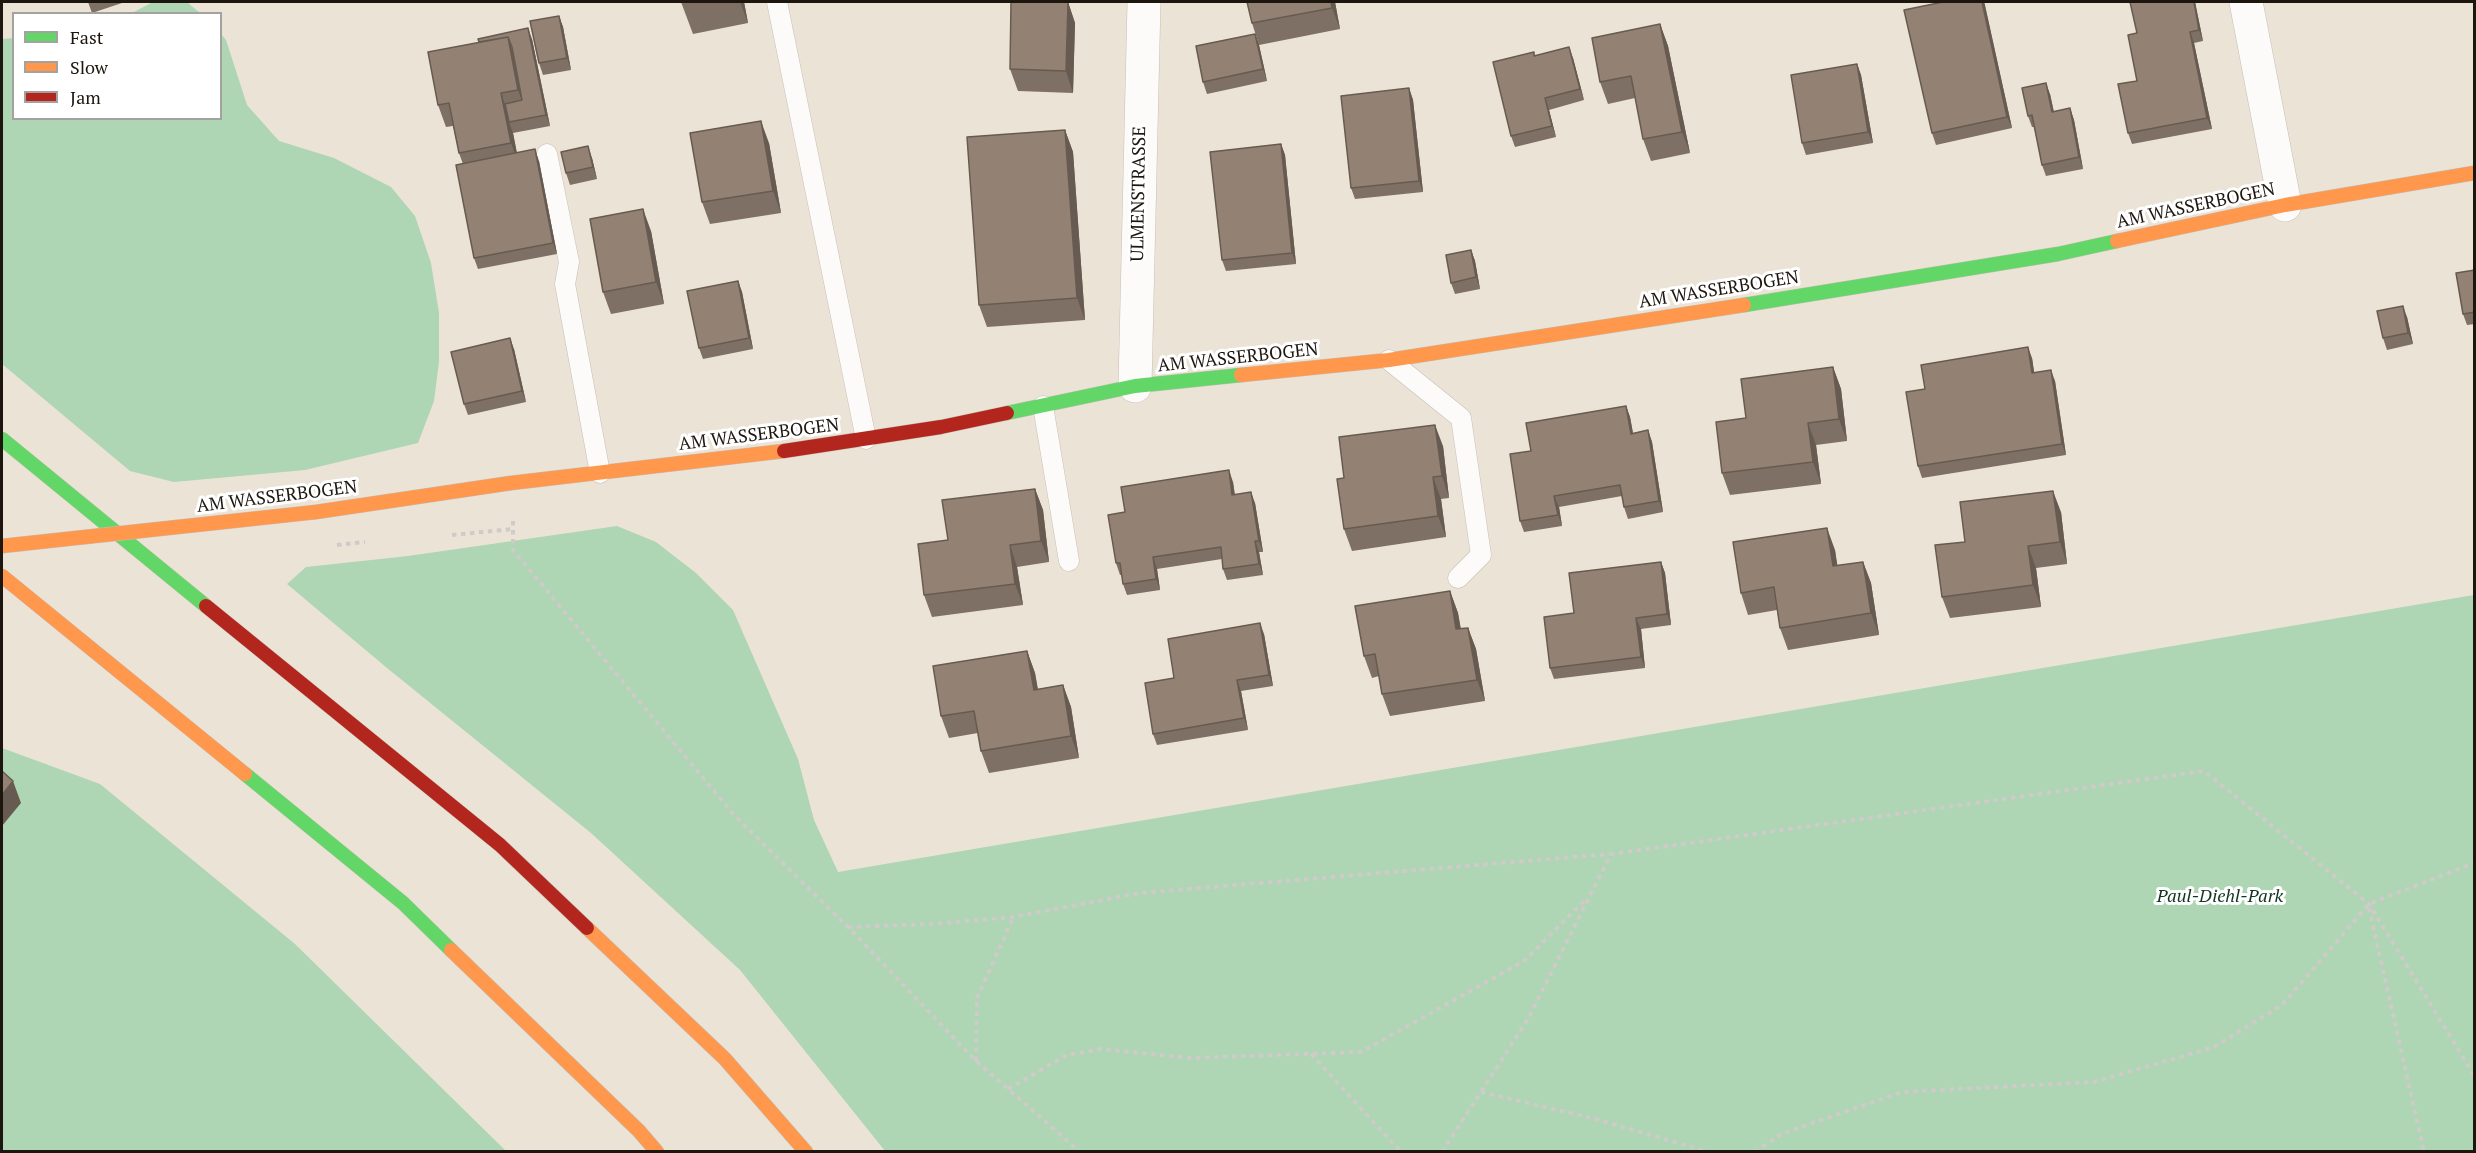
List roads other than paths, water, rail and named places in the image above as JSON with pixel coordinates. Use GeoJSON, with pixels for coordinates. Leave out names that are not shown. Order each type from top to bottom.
{"type":"FeatureCollection","features":[{"type":"Feature","properties":{"kind":"main road","name":"AM WASSERBOGEN"},"geometry":{"type":"LineString","coordinates":[[2,546],[316,512],[511,483],[866,440],[1135,386],[1389,360],[2058,254],[2285,205],[2475,173]]}},
{"type":"Feature","properties":{"kind":"main road"},"geometry":{"type":"LineString","coordinates":[[2,439],[500,845],[725,1059],[806,1152]]}},
{"type":"Feature","properties":{"kind":"main road"},"geometry":{"type":"LineString","coordinates":[[2,576],[403,903],[630,1123],[657,1152]]}},
{"type":"Feature","properties":{"kind":"street","name":"ULMENSTRASSE"},"geometry":{"type":"LineString","coordinates":[[1135,386],[1144,2]]}},
{"type":"Feature","properties":{"kind":"street"},"geometry":{"type":"LineString","coordinates":[[2246,2],[2285,205]]}},
{"type":"Feature","properties":{"kind":"lane"},"geometry":{"type":"LineString","coordinates":[[777,2],[866,440]]}},
{"type":"Feature","properties":{"kind":"lane"},"geometry":{"type":"LineString","coordinates":[[547,154],[569,262],[565,284],[600,473]]}},
{"type":"Feature","properties":{"kind":"lane"},"geometry":{"type":"LineString","coordinates":[[1389,360],[1461,418],[1481,555],[1458,578]]}},
{"type":"Feature","properties":{"kind":"lane"},"geometry":{"type":"LineString","coordinates":[[1043,406],[1069,561]]}},
{"type":"Feature","properties":{"kind":"park label","name":"Paul-Diehl-Park"},"geometry":{"type":"Point","coordinates":[2220,897]}}]}
